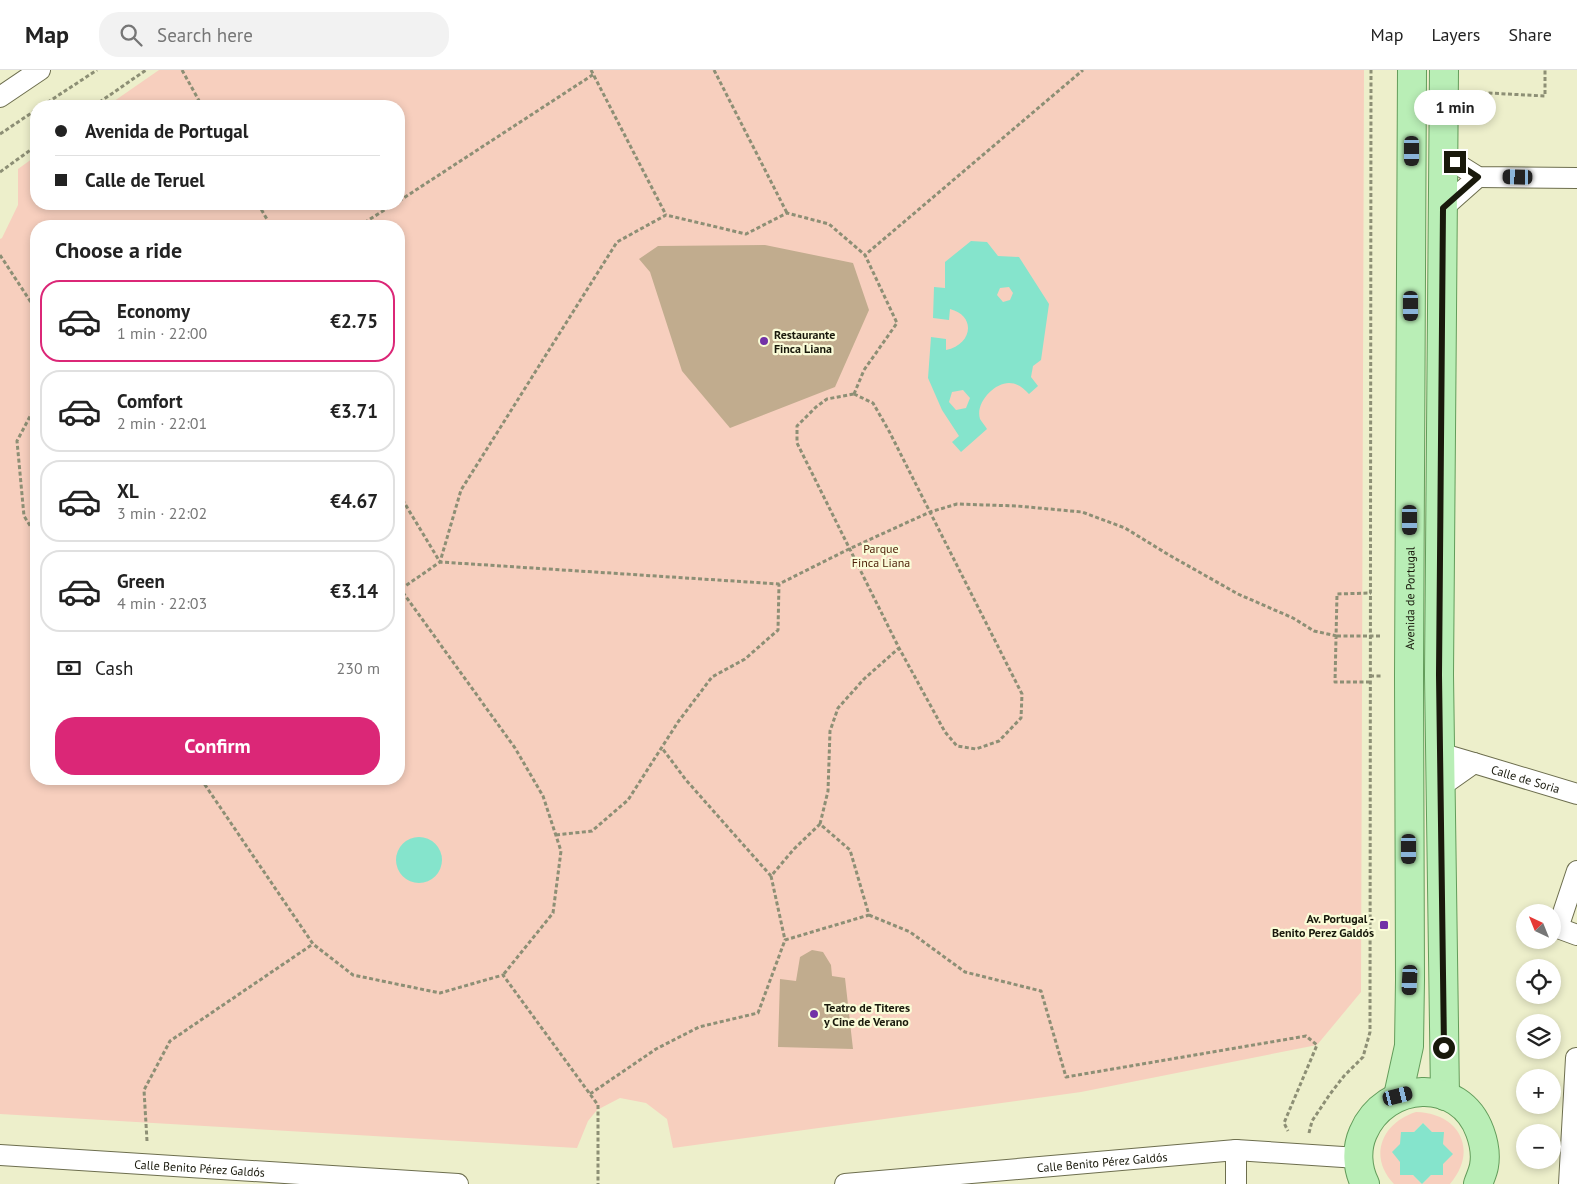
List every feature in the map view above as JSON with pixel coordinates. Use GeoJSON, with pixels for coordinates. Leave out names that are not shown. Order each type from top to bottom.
{"type":"FeatureCollection","features":[{"type":"Feature","properties":{"kind":"main road","name":"Avenida de Portugal"},"geometry":{"type":"LineString","coordinates":[[1398,1096],[1409,1046],[1410,980],[1408,676],[1412,70]]}},
{"type":"Feature","properties":{"kind":"main road"},"geometry":{"type":"LineString","coordinates":[[1444,80],[1439,666],[1445,1096]]}},
{"type":"Feature","properties":{"kind":"main road"},"geometry":{"type":"LineString","coordinates":[[1365,1184],[1361,1176],[1358,1158],[1360,1139],[1368,1121],[1381,1106],[1398,1096],[1414,1092],[1430,1092],[1445,1096],[1464,1107],[1477,1124],[1484,1144],[1484,1165],[1478,1184]]}},
{"type":"Feature","properties":{"kind":"street"},"geometry":{"type":"LineString","coordinates":[[0,97],[40,70]]}},
{"type":"Feature","properties":{"kind":"street"},"geometry":{"type":"LineString","coordinates":[[1443,155],[1478,177],[1577,178]]}},
{"type":"Feature","properties":{"kind":"street"},"geometry":{"type":"LineString","coordinates":[[1443,208],[1478,177]]}},
{"type":"Feature","properties":{"kind":"street","name":"Calle de Soria"},"geometry":{"type":"LineString","coordinates":[[1440,752],[1577,794]]}},
{"type":"Feature","properties":{"kind":"street","name":"Calle de Soria"},"geometry":{"type":"LineString","coordinates":[[1440,786],[1474,762]]}},
{"type":"Feature","properties":{"kind":"street"},"geometry":{"type":"LineString","coordinates":[[1577,870],[1558,928],[1577,935]]}},
{"type":"Feature","properties":{"kind":"street"},"geometry":{"type":"LineString","coordinates":[[1569,1184],[1576,1058]]}},
{"type":"Feature","properties":{"kind":"street"},"geometry":{"type":"LineString","coordinates":[[1236,1150],[1236,1184]]}},
{"type":"Feature","properties":{"kind":"street","name":"Calle Benito Pérez Galdós"},"geometry":{"type":"LineString","coordinates":[[845,1184],[1236,1150],[1358,1158]]}},
{"type":"Feature","properties":{"kind":"street","name":"Calle Benito Pérez Galdós"},"geometry":{"type":"LineString","coordinates":[[0,1156],[458,1184]]}},
{"type":"Feature","properties":{"kind":"path"},"geometry":{"type":"LineString","coordinates":[[51,100],[97,70]]}},
{"type":"Feature","properties":{"kind":"path"},"geometry":{"type":"LineString","coordinates":[[103,100],[146,70]]}},
{"type":"Feature","properties":{"kind":"path"},"geometry":{"type":"LineString","coordinates":[[182,70],[199,100]]}},
{"type":"Feature","properties":{"kind":"path"},"geometry":{"type":"LineString","coordinates":[[591,70],[666,215]]}},
{"type":"Feature","properties":{"kind":"path"},"geometry":{"type":"LineString","coordinates":[[714,70],[787,212]]}},
{"type":"Feature","properties":{"kind":"path"},"geometry":{"type":"LineString","coordinates":[[865,255],[1083,70]]}},
{"type":"Feature","properties":{"kind":"path"},"geometry":{"type":"LineString","coordinates":[[1302,1155],[1312,1122],[1344,1076],[1363,1057],[1370,1032],[1371,70]]}},
{"type":"Feature","properties":{"kind":"path"},"geometry":{"type":"LineString","coordinates":[[1444,80],[1545,96],[1545,70]]}},
{"type":"Feature","properties":{"kind":"path"},"geometry":{"type":"LineString","coordinates":[[405,197],[594,74]]}},
{"type":"Feature","properties":{"kind":"path"},"geometry":{"type":"LineString","coordinates":[[0,134],[30,114]]}},
{"type":"Feature","properties":{"kind":"path"},"geometry":{"type":"LineString","coordinates":[[0,172],[30,150]]}},
{"type":"Feature","properties":{"kind":"path"},"geometry":{"type":"LineString","coordinates":[[369,220],[384,210]]}},
{"type":"Feature","properties":{"kind":"path"},"geometry":{"type":"LineString","coordinates":[[440,562],[461,490],[616,242],[666,215],[746,234],[787,212],[829,224],[865,255],[897,323],[864,370],[854,394]]}},
{"type":"Feature","properties":{"kind":"path"},"geometry":{"type":"LineString","coordinates":[[0,256],[30,301]]}},
{"type":"Feature","properties":{"kind":"path"},"geometry":{"type":"LineString","coordinates":[[854,394],[873,403],[1022,694],[1021,718],[999,741],[976,749],[957,746],[944,732],[899,648],[797,443],[797,426],[816,407],[827,399],[854,394]]}},
{"type":"Feature","properties":{"kind":"path"},"geometry":{"type":"LineString","coordinates":[[30,416],[17,441],[24,516],[30,526]]}},
{"type":"Feature","properties":{"kind":"path"},"geometry":{"type":"LineString","coordinates":[[405,504],[440,562]]}},
{"type":"Feature","properties":{"kind":"path"},"geometry":{"type":"LineString","coordinates":[[405,585],[440,562],[779,584],[930,512],[957,504],[1017,506],[1082,512],[1125,528],[1238,594],[1293,618],[1314,631],[1337,636],[1381,636]]}},
{"type":"Feature","properties":{"kind":"path"},"geometry":{"type":"LineString","coordinates":[[556,835],[592,831],[628,800],[678,722],[712,677],[745,659],[778,630],[779,584]]}},
{"type":"Feature","properties":{"kind":"path"},"geometry":{"type":"LineString","coordinates":[[1370,682],[1335,682],[1337,594],[1371,593]]}},
{"type":"Feature","properties":{"kind":"path"},"geometry":{"type":"LineString","coordinates":[[206,785],[313,944],[353,975],[440,993],[503,975],[553,913],[562,851],[543,796],[515,748],[405,595]]}},
{"type":"Feature","properties":{"kind":"path"},"geometry":{"type":"LineString","coordinates":[[770,876],[820,824],[828,791],[830,731],[838,708],[864,679],[899,648]]}},
{"type":"Feature","properties":{"kind":"path"},"geometry":{"type":"LineString","coordinates":[[590,1094],[656,1049],[690,1032],[758,1013],[785,940],[770,876],[686,780],[662,748]]}},
{"type":"Feature","properties":{"kind":"path"},"geometry":{"type":"LineString","coordinates":[[820,824],[850,850],[869,914]]}},
{"type":"Feature","properties":{"kind":"path"},"geometry":{"type":"LineString","coordinates":[[785,940],[869,914],[910,932],[965,972],[1041,991],[1066,1078],[1306,1036],[1317,1046],[1284,1123],[1302,1155]]}},
{"type":"Feature","properties":{"kind":"path"},"geometry":{"type":"LineString","coordinates":[[148,1165],[144,1090],[170,1041],[313,944]]}},
{"type":"Feature","properties":{"kind":"path"},"geometry":{"type":"LineString","coordinates":[[503,975],[598,1105],[598,1184]]}},
{"type":"Feature","properties":{"kind":"green space","name":"Parque Finca Liana"},"geometry":{"type":"Polygon","coordinates":[[[159,70],[1364,70],[1361,992],[1317,1045],[1081,1092],[673,1148],[667,1119],[646,1103],[620,1098],[597,1110],[588,1121],[577,1148],[0,1114],[0,239],[18,205],[18,169],[30,160],[30,210],[405,210],[405,100],[116,100],[159,70]]]}},
{"type":"Feature","properties":{"kind":"green space"},"geometry":{"type":"Polygon","coordinates":[[[1416,1112],[1431,1114],[1444,1119],[1453,1126],[1460,1136],[1463,1147],[1463,1159],[1459,1171],[1450,1184],[1422,1184],[1394,1184],[1386,1173],[1381,1162],[1382,1141],[1395,1124],[1404,1117],[1416,1112]],[[1423,1123],[1414,1132],[1413,1175],[1422,1184],[1431,1175],[1443,1144],[1423,1123]]]}},
{"type":"Feature","properties":{"kind":"water"},"geometry":{"type":"Polygon","coordinates":[[[971,241],[987,242],[998,256],[1019,257],[1049,304],[1041,360],[1033,366],[1031,377],[1038,386],[1029,394],[1012,383],[997,386],[992,390],[983,401],[979,413],[980,419],[987,429],[961,452],[952,442],[959,436],[942,410],[928,378],[931,337],[946,339],[946,350],[955,347],[961,342],[966,337],[968,330],[964,318],[959,313],[950,309],[949,320],[933,318],[934,287],[945,288],[945,262],[971,241]],[[1009,287],[1000,288],[997,295],[1003,302],[1010,300],[1013,293],[1009,287]],[[963,390],[952,392],[949,402],[956,410],[966,408],[970,398],[963,390]]]}},
{"type":"Feature","properties":{"kind":"water"},"geometry":{"type":"Polygon","coordinates":[[[415,837],[423,837],[432,841],[438,847],[442,860],[438,873],[432,879],[423,883],[415,883],[406,879],[400,873],[396,864],[396,856],[400,847],[406,841],[415,837]]]}},
{"type":"Feature","properties":{"kind":"water"},"geometry":{"type":"Polygon","coordinates":[[[1423,1123],[1432,1132],[1444,1132],[1443,1144],[1453,1154],[1443,1164],[1443,1175],[1431,1175],[1422,1184],[1413,1175],[1400,1175],[1400,1162],[1392,1152],[1400,1144],[1401,1132],[1414,1132],[1423,1123]]]}},
{"type":"Feature","properties":{"kind":"building","name":"Restaurante Finca Liana"},"geometry":{"type":"Polygon","coordinates":[[[765,245],[853,263],[869,310],[835,387],[730,428],[682,371],[650,272],[639,259],[658,246],[765,245]]]}},
{"type":"Feature","properties":{"kind":"building","name":"Teatro de Titeres y Cine de Verano"},"geometry":{"type":"Polygon","coordinates":[[[812,950],[823,952],[831,965],[832,976],[845,978],[853,1049],[778,1047],[780,979],[796,981],[800,957],[812,950]]]}},
{"type":"Feature","properties":{"kind":"place","name":"Restaurante Finca Liana"},"geometry":{"type":"Point","coordinates":[764,341]}},
{"type":"Feature","properties":{"kind":"place","name":"Av. Portugal - Benito Perez Galdós"},"geometry":{"type":"Point","coordinates":[1384,925]}},
{"type":"Feature","properties":{"kind":"place","name":"Teatro de Titeres y Cine de Verano"},"geometry":{"type":"Point","coordinates":[814,1014]}},
{"type":"Feature","properties":{"kind":"route"},"geometry":{"type":"LineString","coordinates":[[1444,1048],[1439,675],[1443,208],[1478,177],[1455,162]]}}]}
